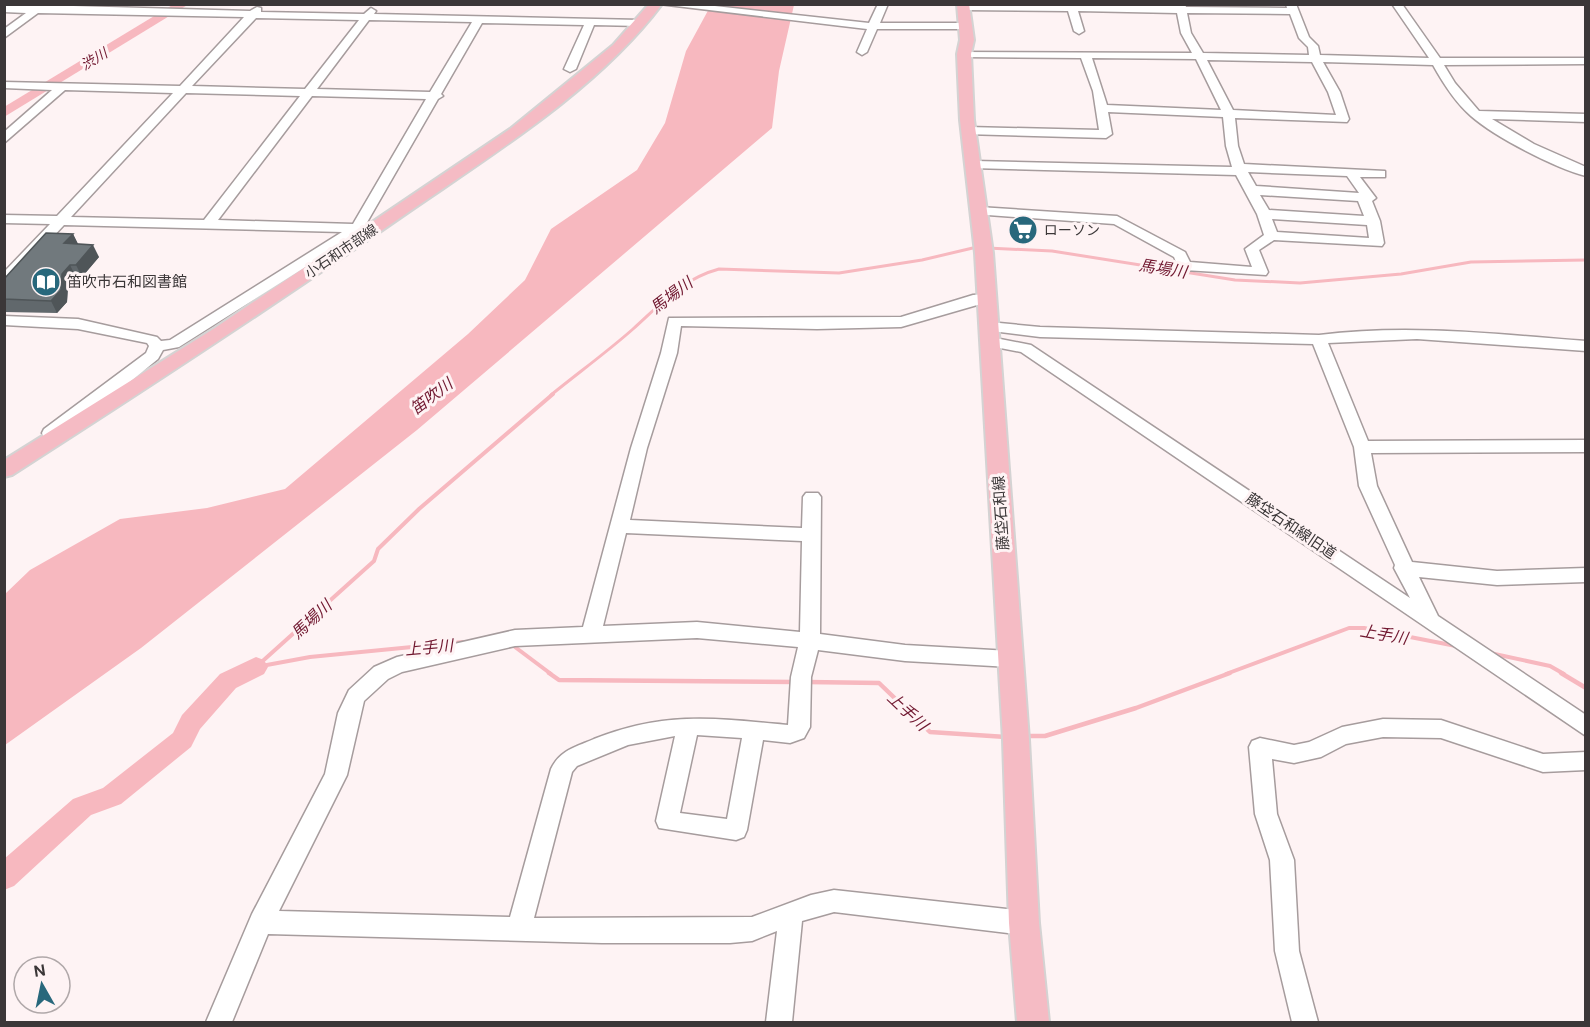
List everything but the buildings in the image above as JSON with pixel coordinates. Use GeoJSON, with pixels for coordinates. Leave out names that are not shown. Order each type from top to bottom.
{"type":"FeatureCollection","features":[{"type":"Feature","properties":{"kind":"main road","name":"小石和市部線"},"geometry":{"type":"LineString","coordinates":[[4,470],[222,332],[500,143],[618,48],[656,4]]}},
{"type":"Feature","properties":{"kind":"main road","name":"藤垈石和線"},"geometry":{"type":"LineString","coordinates":[[964,6],[968,131],[975,165],[987,298],[1015,735],[1024,923],[1033,1023]]}},
{"type":"Feature","properties":{"kind":"street"},"geometry":{"type":"LineString","coordinates":[[4,281],[262,4]]}},
{"type":"Feature","properties":{"kind":"street"},"geometry":{"type":"LineString","coordinates":[[208,224],[376,4]]}},
{"type":"Feature","properties":{"kind":"street"},"geometry":{"type":"LineString","coordinates":[[430,18],[440,4]]}},
{"type":"Feature","properties":{"kind":"street"},"geometry":{"type":"LineString","coordinates":[[495,19],[504,4]]}},
{"type":"Feature","properties":{"kind":"street"},"geometry":{"type":"LineString","coordinates":[[862,52],[883,4]]}},
{"type":"Feature","properties":{"kind":"street"},"geometry":{"type":"LineString","coordinates":[[1397,4],[1436,60],[1450,85],[1476,114],[1530,147],[1586,172]]}},
{"type":"Feature","properties":{"kind":"street"},"geometry":{"type":"LineString","coordinates":[[665,5],[872,26],[965,26]]}},
{"type":"Feature","properties":{"kind":"street"},"geometry":{"type":"LineString","coordinates":[[964,6],[1072,9],[1292,8],[1304,38],[1313,46],[1315,58],[1334,92],[1343,119],[1101,108]]}},
{"type":"Feature","properties":{"kind":"street"},"geometry":{"type":"LineString","coordinates":[[4,35],[40,7]]}},
{"type":"Feature","properties":{"kind":"street"},"geometry":{"type":"LineString","coordinates":[[4,9],[149,8],[162,13],[479,19],[525,16],[539,20],[640,23]]}},
{"type":"Feature","properties":{"kind":"street"},"geometry":{"type":"LineString","coordinates":[[1181,8],[1186,33],[1217,86],[1229,115],[1232,146],[1239,169],[1264,214],[1271,236]]}},
{"type":"Feature","properties":{"kind":"street"},"geometry":{"type":"LineString","coordinates":[[1072,9],[1079,31]]}},
{"type":"Feature","properties":{"kind":"street"},"geometry":{"type":"LineString","coordinates":[[539,20],[592,17],[570,69]]}},
{"type":"Feature","properties":{"kind":"street"},"geometry":{"type":"LineString","coordinates":[[157,346],[174,344],[357,228],[437,96],[479,19]]}},
{"type":"Feature","properties":{"kind":"street"},"geometry":{"type":"LineString","coordinates":[[964,54],[1085,54],[1514,63],[1586,61]]}},
{"type":"Feature","properties":{"kind":"street"},"geometry":{"type":"LineString","coordinates":[[968,131],[1106,134],[1099,91],[1085,54]]}},
{"type":"Feature","properties":{"kind":"street"},"geometry":{"type":"LineString","coordinates":[[4,86],[437,96]]}},
{"type":"Feature","properties":{"kind":"street"},"geometry":{"type":"LineString","coordinates":[[4,139],[59,87]]}},
{"type":"Feature","properties":{"kind":"street"},"geometry":{"type":"LineString","coordinates":[[1476,114],[1586,118]]}},
{"type":"Feature","properties":{"kind":"street"},"geometry":{"type":"LineString","coordinates":[[975,165],[1239,169],[1380,174]]}},
{"type":"Feature","properties":{"kind":"street"},"geometry":{"type":"LineString","coordinates":[[1250,190],[1369,198],[1350,173]]}},
{"type":"Feature","properties":{"kind":"street"},"geometry":{"type":"LineString","coordinates":[[979,211],[1117,220],[1180,255],[1184,266],[1261,272],[1252,249],[1271,236],[1377,243],[1373,221],[1364,199]]}},
{"type":"Feature","properties":{"kind":"street"},"geometry":{"type":"LineString","coordinates":[[1264,214],[1373,221]]}},
{"type":"Feature","properties":{"kind":"street"},"geometry":{"type":"LineString","coordinates":[[4,219],[357,228]]}},
{"type":"Feature","properties":{"kind":"street"},"geometry":{"type":"LineString","coordinates":[[591,635],[639,448],[669,353],[674,321],[817,324],[901,322],[918,320],[978,297],[987,298]]}},
{"type":"Feature","properties":{"kind":"street"},"geometry":{"type":"LineString","coordinates":[[4,320],[78,324],[152,340],[157,346]]}},
{"type":"Feature","properties":{"kind":"street"},"geometry":{"type":"LineString","coordinates":[[989,335],[1040,332],[1319,340],[1337,337],[1437,335],[1586,346]]}},
{"type":"Feature","properties":{"kind":"street","name":"藤垈石和線旧道"},"geometry":{"type":"LineString","coordinates":[[989,335],[1026,348],[1586,727]]}},
{"type":"Feature","properties":{"kind":"street"},"geometry":{"type":"LineString","coordinates":[[1319,340],[1362,447],[1368,486],[1403,568],[1429,620]]}},
{"type":"Feature","properties":{"kind":"street"},"geometry":{"type":"LineString","coordinates":[[53,440],[50,433],[54,429],[89,406],[152,356],[157,346]]}},
{"type":"Feature","properties":{"kind":"street"},"geometry":{"type":"LineString","coordinates":[[1362,447],[1586,446]]}},
{"type":"Feature","properties":{"kind":"street"},"geometry":{"type":"LineString","coordinates":[[519,929],[562,769],[569,759],[645,731],[688,726],[790,734],[796,732],[799,727],[800,681],[810,641],[812,497]]}},
{"type":"Feature","properties":{"kind":"street"},"geometry":{"type":"LineString","coordinates":[[620,526],[812,535]]}},
{"type":"Feature","properties":{"kind":"street"},"geometry":{"type":"LineString","coordinates":[[1403,568],[1497,578],[1586,575]]}},
{"type":"Feature","properties":{"kind":"street"},"geometry":{"type":"LineString","coordinates":[[219,1023],[261,922],[336,775],[344,747],[349,713],[356,696],[381,673],[397,665],[506,641],[697,630],[906,653],[1010,659]]}},
{"type":"Feature","properties":{"kind":"street"},"geometry":{"type":"LineString","coordinates":[[688,726],[667,821],[736,830],[754,731]]}},
{"type":"Feature","properties":{"kind":"street"},"geometry":{"type":"LineString","coordinates":[[1305,1023],[1287,951],[1282,860],[1266,814],[1260,747],[1294,754],[1313,750],[1342,736],[1383,728],[1441,729],[1543,764],[1586,761]]}},
{"type":"Feature","properties":{"kind":"street"},"geometry":{"type":"LineString","coordinates":[[261,922],[519,929],[730,931],[752,929],[812,906],[834,901],[1024,923]]}},
{"type":"Feature","properties":{"kind":"street"},"geometry":{"type":"LineString","coordinates":[[779,1023],[791,914]]}},
{"type":"Feature","properties":{"kind":"water","name":"笛吹川"},"geometry":{"type":"Polygon","coordinates":[[[711,5],[794,5],[779,71],[772,128],[417,430],[141,648],[5,745],[5,594],[30,570],[120,519],[207,508],[285,489],[468,334],[525,280],[551,229],[637,170],[665,123],[686,51],[711,5]]]}},
{"type":"Feature","properties":{"kind":"waterway","name":"渋川"},"geometry":{"type":"LineString","coordinates":[[4,113],[183,4]]}},
{"type":"Feature","properties":{"kind":"waterway","name":"馬場川"},"geometry":{"type":"LineString","coordinates":[[551,395],[623,338],[673,293],[706,273],[719,269],[839,273],[922,260],[977,247]]}},
{"type":"Feature","properties":{"kind":"waterway","name":"馬場川"},"geometry":{"type":"LineString","coordinates":[[987,248],[1052,251],[1235,280],[1300,283],[1401,274],[1471,262],[1586,260]]}},
{"type":"Feature","properties":{"kind":"waterway","name":"馬場川"},"geometry":{"type":"LineString","coordinates":[[463,642],[310,657],[256,667],[374,561],[378,549],[419,509],[553,394]]}},
{"type":"Feature","properties":{"kind":"waterway","name":"上手川"},"geometry":{"type":"LineString","coordinates":[[1226,674],[1349,628],[1364,628],[1456,646]]}},
{"type":"Feature","properties":{"kind":"waterway","name":"上手川"},"geometry":{"type":"LineString","coordinates":[[511,644],[551,674]]}},
{"type":"Feature","properties":{"kind":"waterway","name":"上手川"},"geometry":{"type":"LineString","coordinates":[[1490,653],[1550,666],[1564,674]]}},
{"type":"Feature","properties":{"kind":"waterway","name":"馬場川"},"geometry":{"type":"LineString","coordinates":[[4,877],[82,807],[112,796],[182,740],[191,722],[228,681],[256,667]]}},
{"type":"Feature","properties":{"kind":"waterway","name":"上手川"},"geometry":{"type":"LineString","coordinates":[[549,673],[559,680],[795,682]]}},
{"type":"Feature","properties":{"kind":"waterway","name":"上手川"},"geometry":{"type":"LineString","coordinates":[[1025,736],[1045,736],[1136,708],[1230,673]]}},
{"type":"Feature","properties":{"kind":"waterway","name":"上手川"},"geometry":{"type":"LineString","coordinates":[[1561,673],[1586,688]]}},
{"type":"Feature","properties":{"kind":"waterway","name":"上手川"},"geometry":{"type":"LineString","coordinates":[[808,682],[879,683],[930,732],[1006,737]]}},
{"type":"Feature","properties":{"kind":"place","name":"ローソン"},"geometry":{"type":"Point","coordinates":[1023,230]}},
{"type":"Feature","properties":{"kind":"place","name":"笛吹市石和図書館"},"geometry":{"type":"Point","coordinates":[46,282]}}]}
